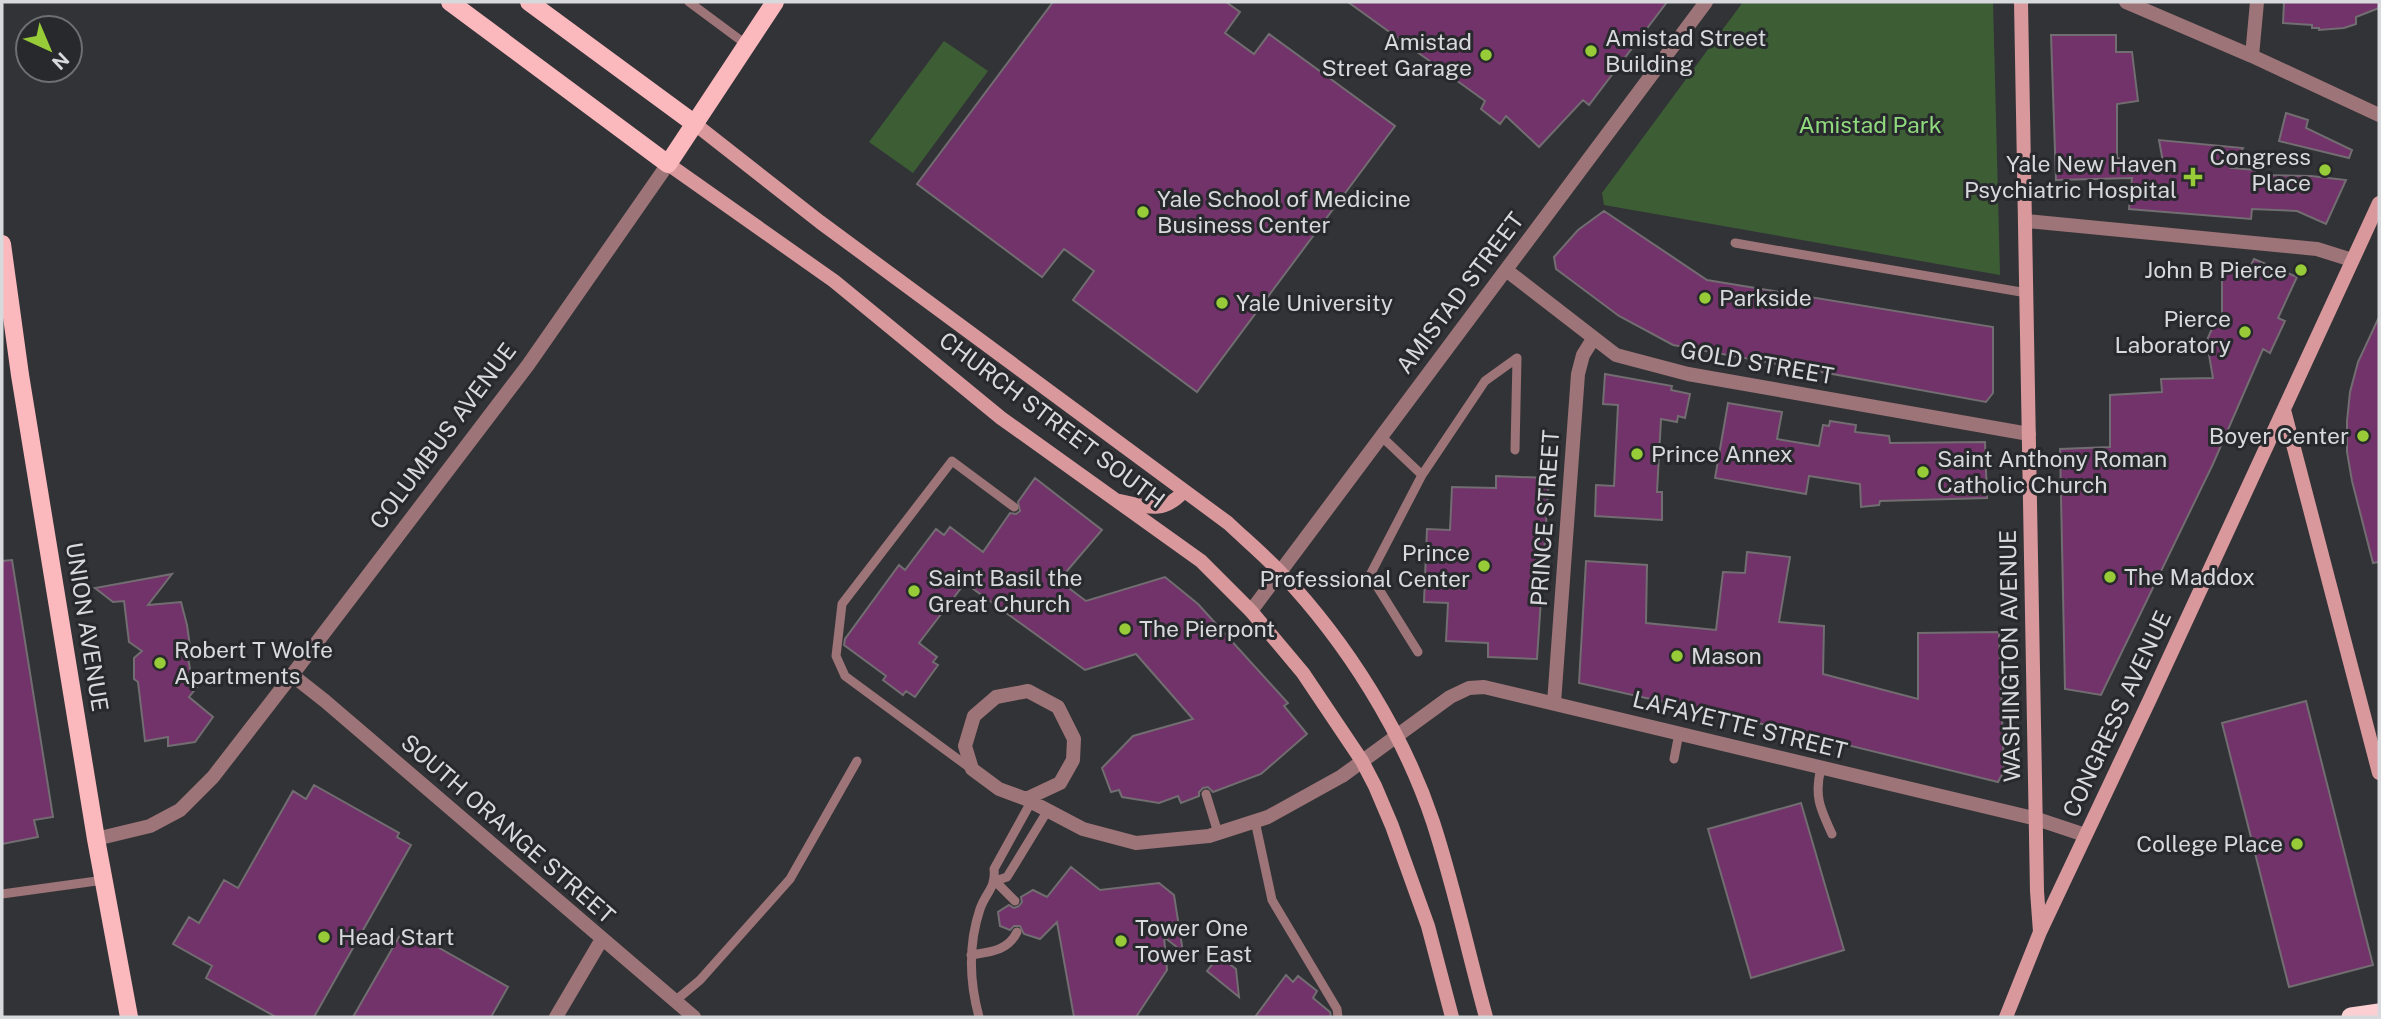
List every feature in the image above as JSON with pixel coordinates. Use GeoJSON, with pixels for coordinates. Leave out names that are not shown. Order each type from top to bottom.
{"type":"FeatureCollection","features":[{"type":"Feature","properties":{"kind":"highway"},"geometry":{"type":"LineString","coordinates":[[2351,1017],[2379,1013]]}},
{"type":"Feature","properties":{"kind":"main road","name":"CHURCH STREET SOUTH"},"geometry":{"type":"LineString","coordinates":[[450,2],[668,163],[834,281],[1001,418],[1201,561],[1251,611],[1303,673],[1362,761],[1392,826],[1428,926],[1452,1017]]}},
{"type":"Feature","properties":{"kind":"main road","name":"CHURCH STREET SOUTH"},"geometry":{"type":"LineString","coordinates":[[529,2],[695,124],[820,222],[1228,523],[1282,573],[1331,631],[1365,680],[1408,760],[1433,821],[1486,1017]]}},
{"type":"Feature","properties":{"kind":"main road","name":"COLUMBUS AVENUE"},"geometry":{"type":"LineString","coordinates":[[668,163],[775,2]]}},
{"type":"Feature","properties":{"kind":"main road","name":"WASHINGTON AVENUE"},"geometry":{"type":"LineString","coordinates":[[2021,2],[2040,932]]}},
{"type":"Feature","properties":{"kind":"main road","name":"CONGRESS AVENUE"},"geometry":{"type":"LineString","coordinates":[[2006,1017],[2040,932],[2379,203]]}},
{"type":"Feature","properties":{"kind":"main road","name":"UNION AVENUE"},"geometry":{"type":"LineString","coordinates":[[2,244],[20,375],[96,839],[130,1017]]}},
{"type":"Feature","properties":{"kind":"main road"},"geometry":{"type":"LineString","coordinates":[[2284,410],[2379,773]]}},
{"type":"Feature","properties":{"kind":"main road"},"geometry":{"type":"LineString","coordinates":[[1115,500],[1144,506],[1164,506],[1175,502],[1184,491]]}},
{"type":"Feature","properties":{"kind":"street","name":"AMISTAD STREET"},"geometry":{"type":"LineString","coordinates":[[1251,611],[1706,2]]}},
{"type":"Feature","properties":{"kind":"street"},"geometry":{"type":"LineString","coordinates":[[2126,2],[2252,56],[2379,116]]}},
{"type":"Feature","properties":{"kind":"street"},"geometry":{"type":"LineString","coordinates":[[2252,56],[2258,2]]}},
{"type":"Feature","properties":{"kind":"street","name":"COLUMBUS AVENUE"},"geometry":{"type":"LineString","coordinates":[[96,839],[150,826],[180,810],[213,777],[528,365],[668,163]]}},
{"type":"Feature","properties":{"kind":"street"},"geometry":{"type":"LineString","coordinates":[[2026,222],[2317,248],[2352,260]]}},
{"type":"Feature","properties":{"kind":"street","name":"GOLD STREET"},"geometry":{"type":"LineString","coordinates":[[1506,270],[1616,355],[1688,374],[2029,434]]}},
{"type":"Feature","properties":{"kind":"street","name":"PRINCE STREET"},"geometry":{"type":"LineString","coordinates":[[1554,703],[1578,374],[1583,355],[1593,339]]}},
{"type":"Feature","properties":{"kind":"street","name":"SOUTH ORANGE STREET"},"geometry":{"type":"LineString","coordinates":[[292,675],[694,1017]]}},
{"type":"Feature","properties":{"kind":"street","name":"LAFAYETTE STREET"},"geometry":{"type":"LineString","coordinates":[[1028,800],[1083,829],[1136,843],[1209,836],[1268,817],[1342,776],[1450,697],[1469,688],[1484,687],[2037,819],[2085,835]]}},
{"type":"Feature","properties":{"kind":"street"},"geometry":{"type":"LineString","coordinates":[[1028,691],[1058,707],[1074,738],[1073,760],[1060,783],[1028,800],[999,789],[972,769],[965,746],[974,716],[996,697],[1028,691]]}},
{"type":"Feature","properties":{"kind":"street"},"geometry":{"type":"LineString","coordinates":[[556,1017],[602,939]]}},
{"type":"Feature","properties":{"kind":"lane"},"geometry":{"type":"LineString","coordinates":[[689,2],[747,45]]}},
{"type":"Feature","properties":{"kind":"lane"},"geometry":{"type":"LineString","coordinates":[[1735,243],[2027,293]]}},
{"type":"Feature","properties":{"kind":"lane"},"geometry":{"type":"LineString","coordinates":[[1418,652],[1370,575],[1422,474],[1485,381],[1517,358],[1515,450]]}},
{"type":"Feature","properties":{"kind":"lane"},"geometry":{"type":"LineString","coordinates":[[1382,437],[1422,474]]}},
{"type":"Feature","properties":{"kind":"lane"},"geometry":{"type":"LineString","coordinates":[[972,769],[845,676],[836,656],[842,604],[952,461],[1014,507]]}},
{"type":"Feature","properties":{"kind":"lane"},"geometry":{"type":"LineString","coordinates":[[1674,759],[1679,733]]}},
{"type":"Feature","properties":{"kind":"lane"},"geometry":{"type":"LineString","coordinates":[[675,1001],[700,980],[790,879],[857,761]]}},
{"type":"Feature","properties":{"kind":"lane"},"geometry":{"type":"LineString","coordinates":[[1821,768],[1816,786],[1819,806],[1832,834]]}},
{"type":"Feature","properties":{"kind":"lane"},"geometry":{"type":"LineString","coordinates":[[1206,794],[1218,833]]}},
{"type":"Feature","properties":{"kind":"lane"},"geometry":{"type":"LineString","coordinates":[[979,1017],[970,974],[972,936],[981,906],[995,881],[994,869],[1028,800]]}},
{"type":"Feature","properties":{"kind":"lane"},"geometry":{"type":"LineString","coordinates":[[995,881],[1007,877],[1048,810]]}},
{"type":"Feature","properties":{"kind":"lane"},"geometry":{"type":"LineString","coordinates":[[1255,821],[1272,900],[1337,1009],[1338,1017]]}},
{"type":"Feature","properties":{"kind":"lane"},"geometry":{"type":"LineString","coordinates":[[2,894],[104,880]]}},
{"type":"Feature","properties":{"kind":"lane"},"geometry":{"type":"LineString","coordinates":[[995,881],[1015,901]]}},
{"type":"Feature","properties":{"kind":"lane"},"geometry":{"type":"LineString","coordinates":[[971,955],[1003,948],[1017,932]]}},
{"type":"Feature","properties":{"kind":"green space","name":"Amistad Park"},"geometry":{"type":"Polygon","coordinates":[[[1743,2],[1993,2],[2000,275],[1604,205],[1602,193],[1743,2]]]}},
{"type":"Feature","properties":{"kind":"green space"},"geometry":{"type":"Polygon","coordinates":[[[944,41],[988,71],[913,173],[869,142],[944,41]]]}},
{"type":"Feature","properties":{"kind":"building","name":"Yale School of Medicine Business Center"},"geometry":{"type":"Polygon","coordinates":[[[1053,2],[1226,2],[1240,12],[1225,33],[1254,54],[1269,34],[1395,126],[1197,392],[1073,300],[1094,271],[1064,249],[1042,277],[917,184],[1053,2]]]}},
{"type":"Feature","properties":{"kind":"building"},"geometry":{"type":"Polygon","coordinates":[[[1348,2],[1667,2],[1589,105],[1583,100],[1539,147],[1506,116],[1500,124],[1481,109],[1485,101],[1348,2]]]}},
{"type":"Feature","properties":{"kind":"building"},"geometry":{"type":"Polygon","coordinates":[[[2284,2],[2379,2],[2379,8],[2356,17],[2356,24],[2319,30],[2312,28],[2312,25],[2283,23],[2284,2]]]}},
{"type":"Feature","properties":{"kind":"building"},"geometry":{"type":"Polygon","coordinates":[[[2051,35],[2116,35],[2116,52],[2132,52],[2138,101],[2117,104],[2117,158],[2163,162],[2159,140],[2243,148],[2231,168],[2255,170],[2255,175],[2346,180],[2326,224],[2297,211],[2252,209],[2251,219],[2129,209],[2132,178],[2056,180],[2051,35]]]}},
{"type":"Feature","properties":{"kind":"building"},"geometry":{"type":"Polygon","coordinates":[[[2286,113],[2308,120],[2306,128],[2352,150],[2349,158],[2279,141],[2286,113]]]}},
{"type":"Feature","properties":{"kind":"building","name":"Parkside"},"geometry":{"type":"Polygon","coordinates":[[[1604,211],[1707,280],[1993,327],[1993,393],[1986,402],[1673,345],[1619,316],[1556,269],[1554,257],[1578,230],[1604,211]]]}},
{"type":"Feature","properties":{"kind":"building","name":"The Maddox"},"geometry":{"type":"Polygon","coordinates":[[[2254,259],[2297,277],[2278,318],[2285,321],[2270,353],[2263,349],[2213,464],[2101,695],[2065,689],[2060,449],[2110,447],[2110,395],[2162,392],[2161,379],[2213,378],[2209,355],[2214,344],[2207,340],[2214,324],[2222,326],[2222,273],[2248,271],[2254,259]]]}},
{"type":"Feature","properties":{"kind":"building","name":"Boyer Center"},"geometry":{"type":"Polygon","coordinates":[[[2379,317],[2379,562],[2373,563],[2352,481],[2347,452],[2347,421],[2350,392],[2358,362],[2379,317]]]}},
{"type":"Feature","properties":{"kind":"building","name":"Prince Annex"},"geometry":{"type":"Polygon","coordinates":[[[1605,374],[1672,386],[1671,390],[1690,394],[1685,418],[1678,416],[1677,422],[1661,419],[1657,492],[1662,492],[1662,520],[1595,516],[1596,485],[1614,486],[1618,405],[1603,404],[1605,374]]]}},
{"type":"Feature","properties":{"kind":"building"},"geometry":{"type":"Polygon","coordinates":[[[1728,403],[1782,412],[1777,439],[1819,446],[1823,425],[1829,426],[1830,421],[1856,425],[1855,432],[1889,436],[1890,443],[1985,442],[1987,498],[1880,501],[1879,505],[1861,507],[1860,484],[1809,476],[1806,494],[1715,478],[1728,403]]]}},
{"type":"Feature","properties":{"kind":"building","name":"Prince Professional Center"},"geometry":{"type":"Polygon","coordinates":[[[1496,476],[1549,478],[1537,659],[1488,657],[1488,643],[1446,641],[1448,603],[1424,602],[1427,529],[1450,530],[1452,487],[1496,488],[1496,476]]]}},
{"type":"Feature","properties":{"kind":"building","name":"The Pierpont"},"geometry":{"type":"Polygon","coordinates":[[[1035,478],[1102,530],[1066,572],[1070,589],[1086,601],[1165,577],[1198,604],[1288,703],[1284,706],[1307,734],[1261,774],[1213,792],[1208,787],[1203,788],[1199,796],[1181,803],[1178,796],[1159,803],[1122,797],[1119,790],[1111,792],[1102,768],[1133,736],[1193,719],[1136,654],[1085,670],[965,583],[919,643],[937,657],[933,662],[938,665],[915,697],[906,691],[903,695],[883,680],[886,676],[844,645],[845,639],[899,565],[905,570],[936,529],[944,535],[950,527],[983,552],[1010,513],[1016,514],[1020,511],[1018,502],[1035,478]]]}},
{"type":"Feature","properties":{"kind":"building"},"geometry":{"type":"Polygon","coordinates":[[[1747,552],[1790,557],[1779,622],[1824,626],[1823,674],[1918,699],[1918,633],[1999,632],[2004,771],[1998,782],[1762,724],[1579,683],[1586,561],[1647,565],[1646,623],[1716,630],[1723,572],[1745,573],[1747,552]]]}},
{"type":"Feature","properties":{"kind":"building"},"geometry":{"type":"Polygon","coordinates":[[[12,560],[53,817],[34,820],[38,837],[2,844],[2,561],[12,560]]]}},
{"type":"Feature","properties":{"kind":"building","name":"Robert T Wolfe Apartments"},"geometry":{"type":"Polygon","coordinates":[[[172,574],[148,605],[181,602],[191,653],[188,657],[192,682],[197,687],[189,697],[213,717],[195,742],[168,746],[168,737],[145,741],[138,682],[134,679],[134,658],[142,651],[129,642],[124,601],[113,602],[95,588],[172,574]]]}},
{"type":"Feature","properties":{"kind":"building","name":"College Place"},"geometry":{"type":"Polygon","coordinates":[[[2306,701],[2373,965],[2289,987],[2222,723],[2306,701]]]}},
{"type":"Feature","properties":{"kind":"building"},"geometry":{"type":"Polygon","coordinates":[[[314,785],[399,833],[397,837],[411,845],[314,1017],[276,1017],[206,978],[212,966],[173,944],[189,917],[199,923],[224,880],[238,888],[293,791],[306,799],[314,785]]]}},
{"type":"Feature","properties":{"kind":"building"},"geometry":{"type":"Polygon","coordinates":[[[1801,803],[1844,950],[1751,978],[1708,829],[1801,803]]]}},
{"type":"Feature","properties":{"kind":"building","name":"Tower One Tower East"},"geometry":{"type":"Polygon","coordinates":[[[1071,867],[1100,890],[1159,883],[1174,895],[1183,952],[1164,937],[1167,970],[1136,1017],[1074,1017],[1057,922],[1040,939],[1024,934],[1020,926],[1014,926],[1010,930],[1000,926],[998,912],[1009,905],[1014,908],[1019,906],[1021,897],[1033,890],[1047,897],[1071,867]]]}},
{"type":"Feature","properties":{"kind":"building"},"geometry":{"type":"Polygon","coordinates":[[[404,928],[508,987],[491,1017],[353,1017],[404,928]]]}},
{"type":"Feature","properties":{"kind":"building"},"geometry":{"type":"Polygon","coordinates":[[[1219,956],[1236,969],[1239,997],[1207,971],[1219,956]]]}},
{"type":"Feature","properties":{"kind":"building","name":"Tower One Tower East"},"geometry":{"type":"Polygon","coordinates":[[[1286,975],[1293,982],[1298,976],[1317,991],[1313,998],[1330,1012],[1331,1017],[1255,1017],[1286,975]]]}},
{"type":"Feature","properties":{"kind":"place","name":"Amistad Street Building"},"geometry":{"type":"Point","coordinates":[1591,51]}},
{"type":"Feature","properties":{"kind":"place","name":"Amistad Street Garage"},"geometry":{"type":"Point","coordinates":[1486,55]}},
{"type":"Feature","properties":{"kind":"place","name":"Congress Place"},"geometry":{"type":"Point","coordinates":[2325,170]}},
{"type":"Feature","properties":{"kind":"place","name":"Yale New Haven Psychiatric Hospital"},"geometry":{"type":"Point","coordinates":[2193,177]}},
{"type":"Feature","properties":{"kind":"place","name":"Yale School of Medicine Business Center"},"geometry":{"type":"Point","coordinates":[1143,212]}},
{"type":"Feature","properties":{"kind":"place","name":"John B Pierce"},"geometry":{"type":"Point","coordinates":[2301,270]}},
{"type":"Feature","properties":{"kind":"place","name":"Parkside"},"geometry":{"type":"Point","coordinates":[1705,298]}},
{"type":"Feature","properties":{"kind":"place","name":"Yale University"},"geometry":{"type":"Point","coordinates":[1222,303]}},
{"type":"Feature","properties":{"kind":"place","name":"Pierce Laboratory"},"geometry":{"type":"Point","coordinates":[2245,332]}},
{"type":"Feature","properties":{"kind":"place","name":"Boyer Center"},"geometry":{"type":"Point","coordinates":[2363,436]}},
{"type":"Feature","properties":{"kind":"place","name":"Prince Annex"},"geometry":{"type":"Point","coordinates":[1637,454]}},
{"type":"Feature","properties":{"kind":"place","name":"Saint Anthony Roman Catholic Church"},"geometry":{"type":"Point","coordinates":[1923,472]}},
{"type":"Feature","properties":{"kind":"place","name":"Prince Professional Center"},"geometry":{"type":"Point","coordinates":[1484,566]}},
{"type":"Feature","properties":{"kind":"place","name":"The Maddox"},"geometry":{"type":"Point","coordinates":[2110,577]}},
{"type":"Feature","properties":{"kind":"place","name":"Saint Basil the Great Church"},"geometry":{"type":"Point","coordinates":[914,591]}},
{"type":"Feature","properties":{"kind":"place","name":"The Pierpont"},"geometry":{"type":"Point","coordinates":[1125,629]}},
{"type":"Feature","properties":{"kind":"place","name":"Mason"},"geometry":{"type":"Point","coordinates":[1677,656]}},
{"type":"Feature","properties":{"kind":"place","name":"Robert T Wolfe Apartments"},"geometry":{"type":"Point","coordinates":[160,663]}},
{"type":"Feature","properties":{"kind":"place","name":"College Place"},"geometry":{"type":"Point","coordinates":[2297,844]}},
{"type":"Feature","properties":{"kind":"place","name":"Head Start"},"geometry":{"type":"Point","coordinates":[324,937]}},
{"type":"Feature","properties":{"kind":"place","name":"Tower One Tower East"},"geometry":{"type":"Point","coordinates":[1121,941]}}]}
